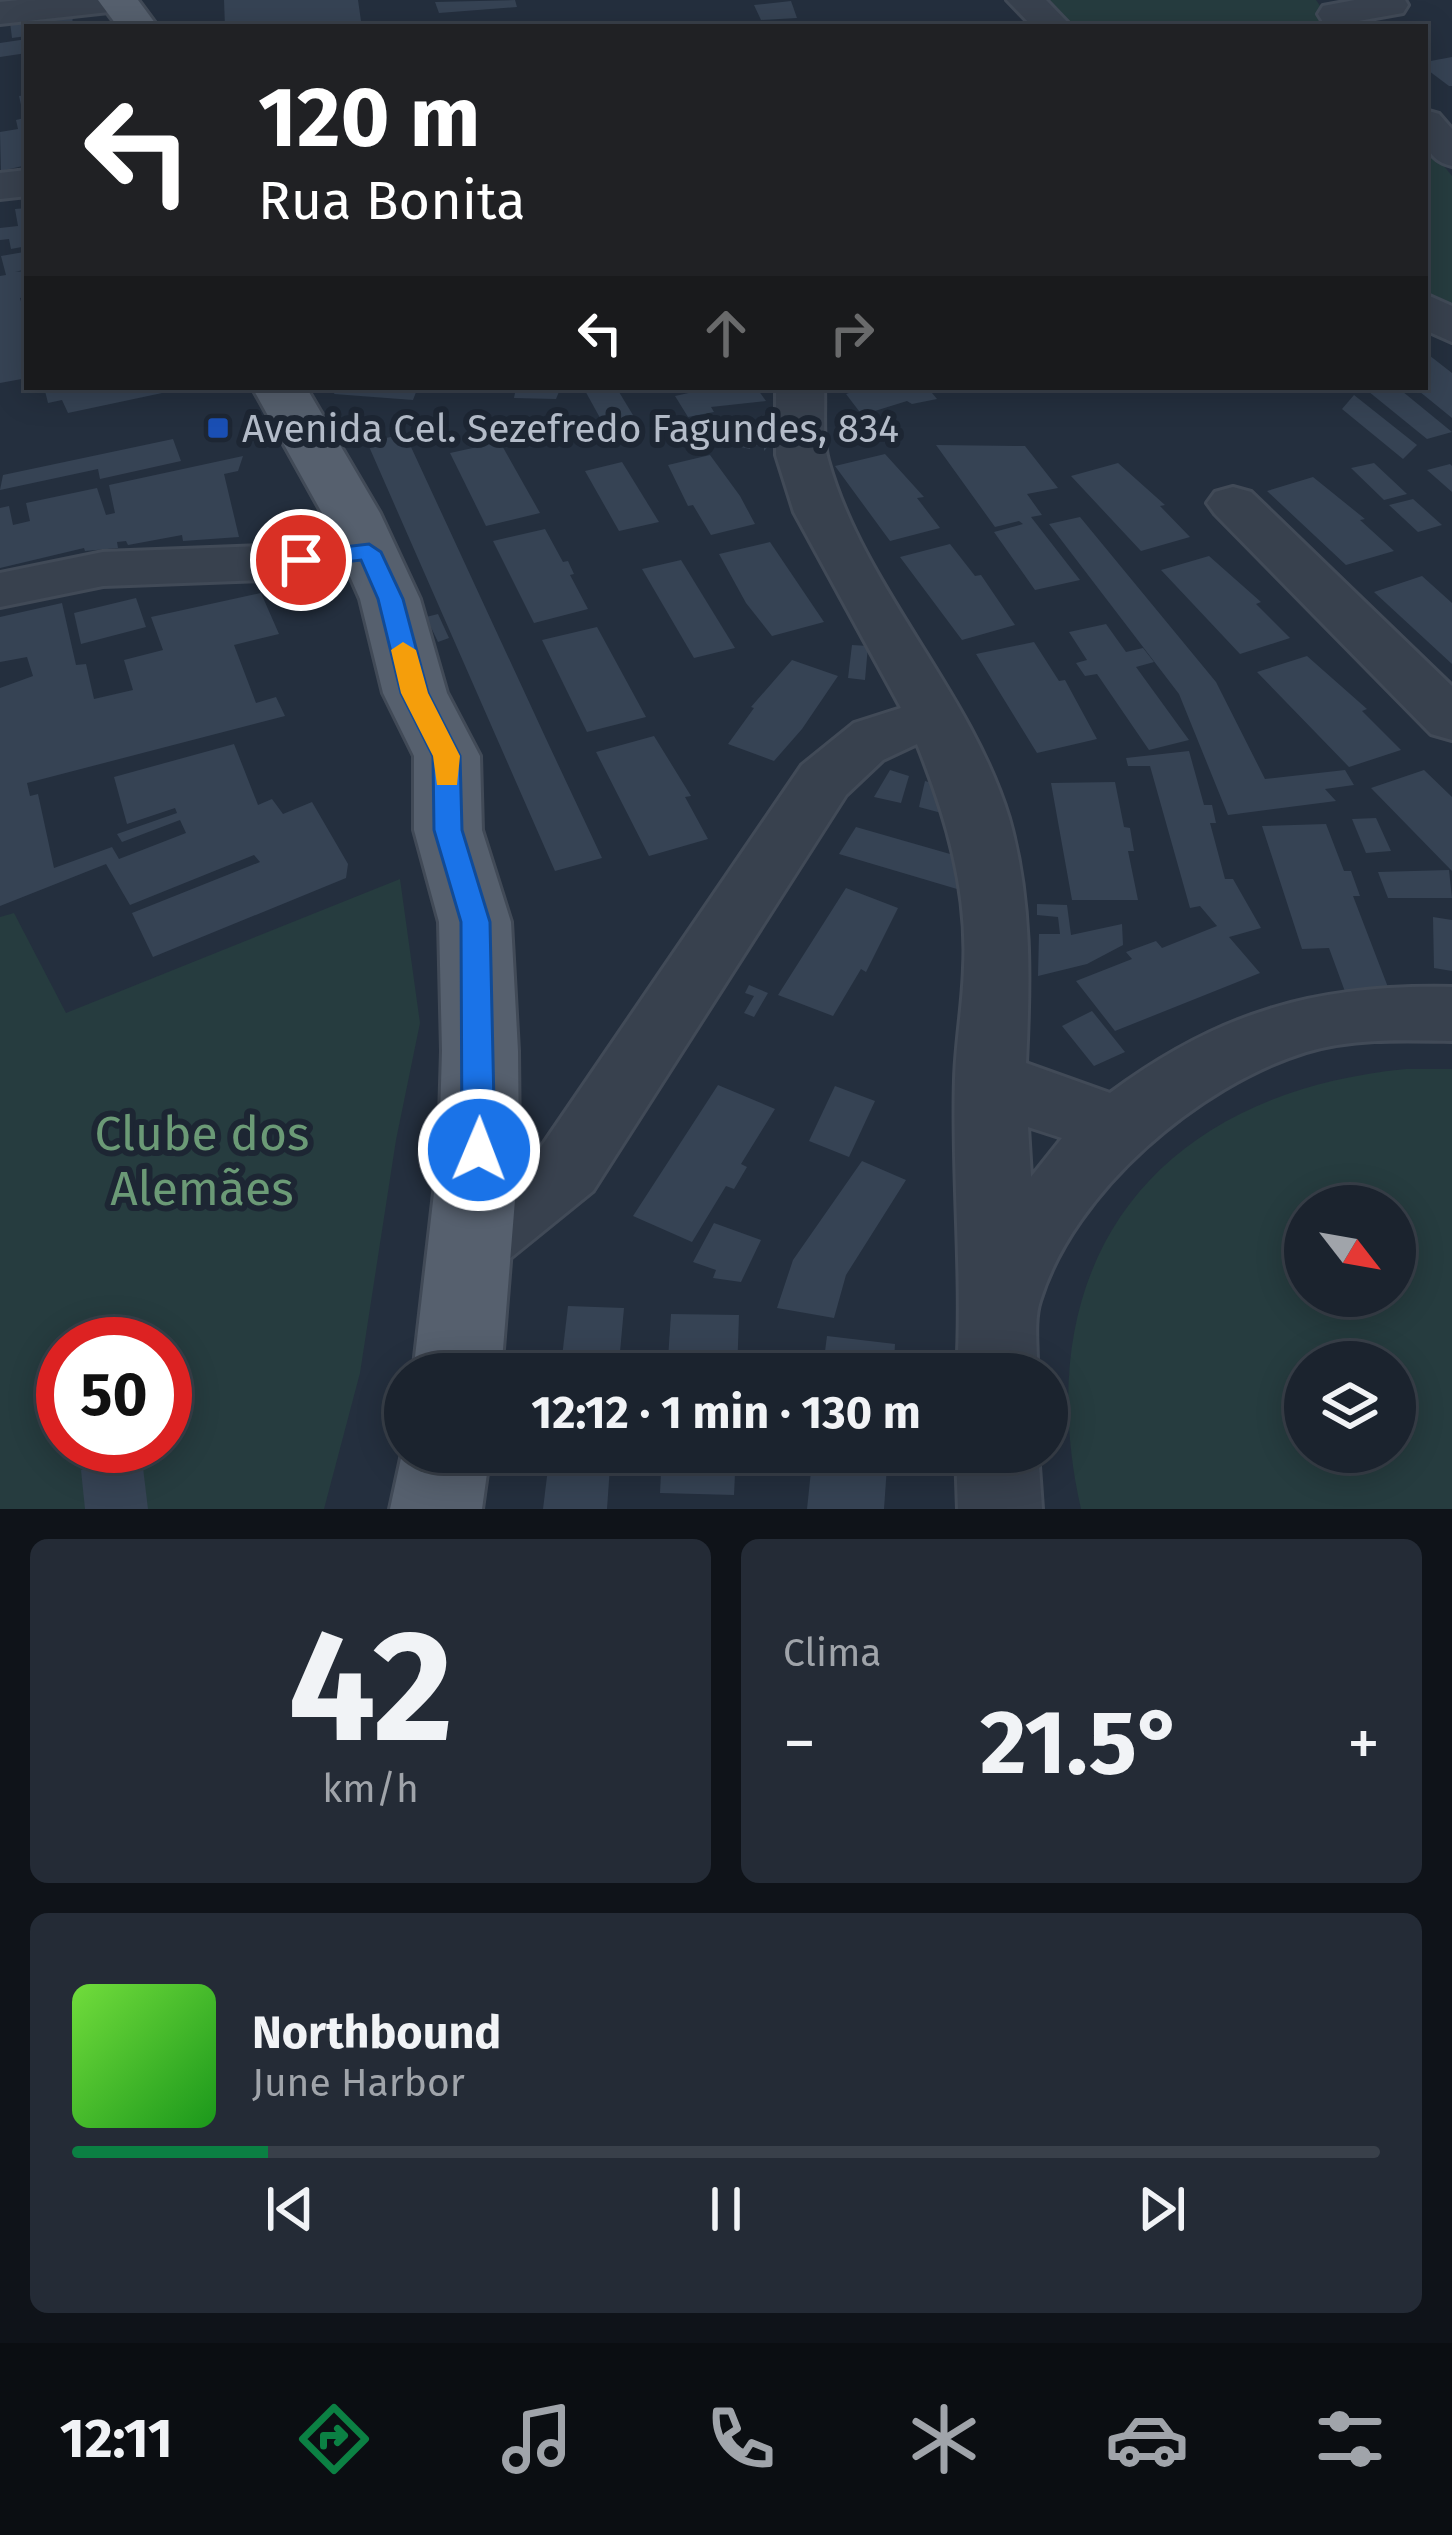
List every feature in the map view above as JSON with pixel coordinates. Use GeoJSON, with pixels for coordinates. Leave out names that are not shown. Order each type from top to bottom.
{"type":"FeatureCollection","features":[{"type":"Feature","properties":{"kind":"main road"},"geometry":{"type":"LineString","coordinates":[[277,390],[353,554],[352,595],[415,693],[447,756],[448,830],[476,922],[480,1091],[459,1353]]}},
{"type":"Feature","properties":{"kind":"main road"},"geometry":{"type":"LineString","coordinates":[[436,1509],[442,1473]]}},
{"type":"Feature","properties":{"kind":"street"},"geometry":{"type":"LineString","coordinates":[[0,13],[118,0]]}},
{"type":"Feature","properties":{"kind":"street"},"geometry":{"type":"LineString","coordinates":[[1024,0],[1051,24]]}},
{"type":"Feature","properties":{"kind":"street"},"geometry":{"type":"LineString","coordinates":[[1337,14],[1390,4]]}},
{"type":"Feature","properties":{"kind":"street"},"geometry":{"type":"LineString","coordinates":[[1428,126],[1452,154]]}},
{"type":"Feature","properties":{"kind":"street"},"geometry":{"type":"LineString","coordinates":[[800,390],[801,455],[820,512],[938,722],[977,815],[989,873],[998,964],[990,1079],[998,1339]]}},
{"type":"Feature","properties":{"kind":"street"},"geometry":{"type":"LineString","coordinates":[[1233,503],[1452,720]]}},
{"type":"Feature","properties":{"kind":"street"},"geometry":{"type":"LineString","coordinates":[[0,590],[103,569],[353,554]]}},
{"type":"Feature","properties":{"kind":"street"},"geometry":{"type":"LineString","coordinates":[[471,1245],[567,1169],[824,780],[883,730],[938,722]]}},
{"type":"Feature","properties":{"kind":"street"},"geometry":{"type":"LineString","coordinates":[[998,1339],[1025,1241],[1116,1125],[1171,1082],[1261,1036],[1344,1018],[1421,1011],[1452,1014]]}},
{"type":"Feature","properties":{"kind":"street"},"geometry":{"type":"LineString","coordinates":[[990,1079],[1053,1106],[1116,1125]]}},
{"type":"Feature","properties":{"kind":"street"},"geometry":{"type":"LineString","coordinates":[[998,1473],[1000,1509]]}},
{"type":"Feature","properties":{"kind":"green space"},"geometry":{"type":"Polygon","coordinates":[[[1043,0],[1316,0],[1333,24],[1072,24],[1043,0]]]}},
{"type":"Feature","properties":{"kind":"green space"},"geometry":{"type":"Polygon","coordinates":[[[1428,146],[1452,176],[1452,313],[1428,296],[1428,146]]]}},
{"type":"Feature","properties":{"kind":"green space","name":"Clube dos Alemães"},"geometry":{"type":"Polygon","coordinates":[[[400,879],[420,1023],[396,1140],[360,1373],[324,1509],[0,1509],[0,917],[14,913],[66,1013],[400,879]]]}},
{"type":"Feature","properties":{"kind":"green space"},"geometry":{"type":"Polygon","coordinates":[[[1406,1069],[1452,1069],[1452,1509],[1081,1509],[1069,1420],[1073,1339],[1094,1267],[1129,1205],[1179,1153],[1242,1113],[1318,1085],[1406,1069]]]}},
{"type":"Feature","properties":{"kind":"building"},"geometry":{"type":"Polygon","coordinates":[[[224,0],[358,0],[361,21],[293,24],[225,24],[224,0]]]}},
{"type":"Feature","properties":{"kind":"building"},"geometry":{"type":"Polygon","coordinates":[[[515,0],[517,7],[439,13],[435,2],[515,0]]]}},
{"type":"Feature","properties":{"kind":"building"},"geometry":{"type":"Polygon","coordinates":[[[791,1],[797,18],[761,20],[754,5],[791,1]]]}},
{"type":"Feature","properties":{"kind":"building"},"geometry":{"type":"Polygon","coordinates":[[[73,14],[72,24],[24,24],[24,36],[12,38],[10,22],[73,14]]]}},
{"type":"Feature","properties":{"kind":"building"},"geometry":{"type":"Polygon","coordinates":[[[24,39],[24,53],[0,57],[0,43],[24,39]]]}},
{"type":"Feature","properties":{"kind":"building"},"geometry":{"type":"Polygon","coordinates":[[[1452,57],[1452,86],[1428,70],[1428,61],[1452,57]]]}},
{"type":"Feature","properties":{"kind":"building"},"geometry":{"type":"Polygon","coordinates":[[[24,118],[24,166],[1,171],[0,132],[18,129],[16,120],[24,118]]]}},
{"type":"Feature","properties":{"kind":"building"},"geometry":{"type":"Polygon","coordinates":[[[24,208],[24,252],[22,247],[11,249],[9,239],[0,240],[0,228],[18,226],[15,209],[24,208]]]}},
{"type":"Feature","properties":{"kind":"building"},"geometry":{"type":"Polygon","coordinates":[[[24,252],[24,270],[15,272],[24,271],[24,297],[20,298],[24,305],[24,379],[0,383],[0,276],[6,275],[1,256],[24,252]]]}},
{"type":"Feature","properties":{"kind":"building"},"geometry":{"type":"Polygon","coordinates":[[[1428,354],[1452,373],[1452,418],[1418,390],[1428,390],[1428,354]]]}},
{"type":"Feature","properties":{"kind":"building"},"geometry":{"type":"Polygon","coordinates":[[[45,390],[176,390],[68,413],[62,400],[48,403],[45,390]]]}},
{"type":"Feature","properties":{"kind":"building"},"geometry":{"type":"Polygon","coordinates":[[[336,390],[417,390],[413,400],[334,394],[336,390]]]}},
{"type":"Feature","properties":{"kind":"building"},"geometry":{"type":"Polygon","coordinates":[[[515,390],[560,390],[556,399],[514,398],[515,390]]]}},
{"type":"Feature","properties":{"kind":"building"},"geometry":{"type":"Polygon","coordinates":[[[585,390],[618,390],[645,435],[610,436],[585,390]]]}},
{"type":"Feature","properties":{"kind":"building"},"geometry":{"type":"Polygon","coordinates":[[[758,390],[766,401],[711,407],[714,412],[688,417],[675,396],[758,390]]]}},
{"type":"Feature","properties":{"kind":"building"},"geometry":{"type":"Polygon","coordinates":[[[930,390],[937,399],[907,401],[862,415],[846,394],[930,390]]]}},
{"type":"Feature","properties":{"kind":"building"},"geometry":{"type":"Polygon","coordinates":[[[1367,390],[1401,390],[1452,432],[1427,439],[1367,390]]]}},
{"type":"Feature","properties":{"kind":"building"},"geometry":{"type":"Polygon","coordinates":[[[1354,395],[1417,445],[1403,459],[1342,409],[1354,395]]]}},
{"type":"Feature","properties":{"kind":"building"},"geometry":{"type":"Polygon","coordinates":[[[763,415],[789,423],[764,451],[764,446],[732,445],[763,415]]]}},
{"type":"Feature","properties":{"kind":"building"},"geometry":{"type":"Polygon","coordinates":[[[405,434],[602,858],[555,871],[367,442],[405,434]]]}},
{"type":"Feature","properties":{"kind":"building"},"geometry":{"type":"Polygon","coordinates":[[[173,439],[181,461],[100,479],[98,469],[0,490],[3,475],[173,439]]]}},
{"type":"Feature","properties":{"kind":"building"},"geometry":{"type":"Polygon","coordinates":[[[500,442],[540,513],[486,526],[450,453],[500,442]]]}},
{"type":"Feature","properties":{"kind":"building"},"geometry":{"type":"Polygon","coordinates":[[[936,445],[1025,446],[1058,488],[1027,494],[1042,515],[1031,517],[1080,580],[1035,590],[994,532],[1023,524],[995,527],[936,445]]]}},
{"type":"Feature","properties":{"kind":"building"},"geometry":{"type":"Polygon","coordinates":[[[885,454],[924,497],[917,498],[940,528],[890,541],[835,466],[885,454]]]}},
{"type":"Feature","properties":{"kind":"building"},"geometry":{"type":"Polygon","coordinates":[[[710,455],[755,524],[711,535],[693,505],[688,506],[668,465],[710,455]]]}},
{"type":"Feature","properties":{"kind":"building"},"geometry":{"type":"Polygon","coordinates":[[[243,456],[238,471],[224,474],[239,537],[183,541],[182,535],[128,545],[117,542],[118,548],[84,548],[0,568],[0,508],[9,506],[13,525],[30,521],[26,503],[97,488],[106,515],[115,513],[109,485],[243,456]]]}},
{"type":"Feature","properties":{"kind":"building"},"geometry":{"type":"Polygon","coordinates":[[[622,462],[659,522],[619,531],[585,471],[622,462]]]}},
{"type":"Feature","properties":{"kind":"building"},"geometry":{"type":"Polygon","coordinates":[[[1118,463],[1165,505],[1160,506],[1190,537],[1141,551],[1071,476],[1118,463]]]}},
{"type":"Feature","properties":{"kind":"building"},"geometry":{"type":"Polygon","coordinates":[[[1374,463],[1407,494],[1384,500],[1351,468],[1374,463]]]}},
{"type":"Feature","properties":{"kind":"building"},"geometry":{"type":"Polygon","coordinates":[[[1452,466],[1452,492],[1427,470],[1452,466]]]}},
{"type":"Feature","properties":{"kind":"building"},"geometry":{"type":"Polygon","coordinates":[[[1313,477],[1365,519],[1360,520],[1394,551],[1346,565],[1267,491],[1313,477]]]}},
{"type":"Feature","properties":{"kind":"building"},"geometry":{"type":"Polygon","coordinates":[[[1413,499],[1442,525],[1418,532],[1389,505],[1413,499]]]}},
{"type":"Feature","properties":{"kind":"building"},"geometry":{"type":"Polygon","coordinates":[[[1080,517],[1216,682],[1265,779],[1345,770],[1354,785],[1325,789],[1336,801],[1228,815],[1179,694],[1049,524],[1080,517]]]}},
{"type":"Feature","properties":{"kind":"building"},"geometry":{"type":"Polygon","coordinates":[[[545,529],[563,562],[568,561],[588,609],[534,623],[493,541],[545,529]]]}},
{"type":"Feature","properties":{"kind":"building"},"geometry":{"type":"Polygon","coordinates":[[[770,542],[824,622],[772,636],[746,603],[719,554],[770,542]]]}},
{"type":"Feature","properties":{"kind":"building"},"geometry":{"type":"Polygon","coordinates":[[[950,544],[975,576],[981,575],[1015,625],[962,640],[900,557],[950,544]]]}},
{"type":"Feature","properties":{"kind":"building"},"geometry":{"type":"Polygon","coordinates":[[[1209,556],[1261,602],[1256,604],[1290,638],[1240,654],[1161,570],[1209,556]]]}},
{"type":"Feature","properties":{"kind":"building"},"geometry":{"type":"Polygon","coordinates":[[[681,560],[735,648],[694,658],[642,569],[681,560]]]}},
{"type":"Feature","properties":{"kind":"building"},"geometry":{"type":"Polygon","coordinates":[[[1422,576],[1452,603],[1452,664],[1374,592],[1422,576]]]}},
{"type":"Feature","properties":{"kind":"building"},"geometry":{"type":"Polygon","coordinates":[[[261,593],[279,634],[234,645],[256,703],[276,697],[285,716],[27,783],[30,796],[38,794],[54,868],[112,847],[119,859],[186,833],[180,820],[122,842],[117,834],[177,813],[175,808],[127,824],[114,777],[234,744],[258,805],[272,799],[283,814],[312,802],[348,864],[346,878],[153,957],[132,913],[260,862],[254,855],[130,905],[106,864],[0,906],[0,688],[33,676],[27,657],[0,662],[0,617],[62,603],[76,665],[86,664],[94,699],[133,690],[124,660],[163,650],[151,617],[261,593]]]}},
{"type":"Feature","properties":{"kind":"building"},"geometry":{"type":"Polygon","coordinates":[[[136,598],[146,627],[81,644],[74,613],[136,598]]]}},
{"type":"Feature","properties":{"kind":"building"},"geometry":{"type":"Polygon","coordinates":[[[438,614],[449,638],[438,642],[426,617],[438,614]]]}},
{"type":"Feature","properties":{"kind":"building"},"geometry":{"type":"Polygon","coordinates":[[[1106,624],[1126,652],[1143,648],[1154,662],[1136,667],[1189,740],[1149,750],[1097,674],[1085,676],[1076,663],[1087,660],[1069,632],[1106,624]]]}},
{"type":"Feature","properties":{"kind":"building"},"geometry":{"type":"Polygon","coordinates":[[[597,627],[646,717],[587,732],[542,640],[597,627]]]}},
{"type":"Feature","properties":{"kind":"building"},"geometry":{"type":"Polygon","coordinates":[[[1034,642],[1059,681],[1065,680],[1097,739],[1037,753],[976,654],[1034,642]]]}},
{"type":"Feature","properties":{"kind":"building"},"geometry":{"type":"Polygon","coordinates":[[[852,645],[868,646],[865,680],[848,678],[852,645]]]}},
{"type":"Feature","properties":{"kind":"building"},"geometry":{"type":"Polygon","coordinates":[[[1307,656],[1367,709],[1362,711],[1401,750],[1349,767],[1257,672],[1307,656]]]}},
{"type":"Feature","properties":{"kind":"building"},"geometry":{"type":"Polygon","coordinates":[[[792,660],[838,676],[802,729],[774,761],[728,744],[751,707],[792,660]]]}},
{"type":"Feature","properties":{"kind":"building"},"geometry":{"type":"Polygon","coordinates":[[[654,736],[691,796],[685,797],[708,839],[649,856],[596,752],[654,736]]]}},
{"type":"Feature","properties":{"kind":"building"},"geometry":{"type":"Polygon","coordinates":[[[1189,751],[1204,805],[1212,805],[1216,823],[1210,823],[1225,879],[1233,879],[1261,928],[1229,937],[1260,973],[1115,1031],[1076,981],[1132,959],[1126,952],[1156,941],[1162,948],[1217,926],[1200,906],[1190,908],[1150,766],[1128,766],[1126,758],[1189,751]]]}},
{"type":"Feature","properties":{"kind":"building"},"geometry":{"type":"Polygon","coordinates":[[[890,770],[909,776],[901,803],[874,797],[890,770]]]}},
{"type":"Feature","properties":{"kind":"building"},"geometry":{"type":"Polygon","coordinates":[[[1424,770],[1452,797],[1452,871],[1371,788],[1424,770]]]}},
{"type":"Feature","properties":{"kind":"building"},"geometry":{"type":"Polygon","coordinates":[[[925,781],[943,786],[949,815],[919,807],[925,781]]]}},
{"type":"Feature","properties":{"kind":"building"},"geometry":{"type":"Polygon","coordinates":[[[1115,782],[1124,827],[1130,828],[1134,851],[1128,851],[1138,900],[1072,900],[1051,783],[1115,782]]]}},
{"type":"Feature","properties":{"kind":"building"},"geometry":{"type":"Polygon","coordinates":[[[1376,818],[1391,851],[1366,853],[1352,819],[1376,818]]]}},
{"type":"Feature","properties":{"kind":"building"},"geometry":{"type":"Polygon","coordinates":[[[1326,824],[1344,871],[1351,871],[1360,896],[1353,896],[1391,995],[1347,997],[1329,948],[1302,949],[1262,826],[1326,824]]]}},
{"type":"Feature","properties":{"kind":"building"},"geometry":{"type":"Polygon","coordinates":[[[856,827],[957,856],[957,889],[839,854],[856,827]]]}},
{"type":"Feature","properties":{"kind":"building"},"geometry":{"type":"Polygon","coordinates":[[[1449,870],[1452,898],[1388,898],[1378,872],[1449,870]]]}},
{"type":"Feature","properties":{"kind":"building"},"geometry":{"type":"Polygon","coordinates":[[[846,888],[898,908],[866,972],[861,969],[833,1016],[778,995],[846,888]]]}},
{"type":"Feature","properties":{"kind":"building"},"geometry":{"type":"Polygon","coordinates":[[[1037,904],[1067,905],[1071,935],[1122,924],[1123,945],[1087,964],[1038,976],[1039,934],[1060,934],[1058,917],[1037,915],[1037,904]]]}},
{"type":"Feature","properties":{"kind":"building"},"geometry":{"type":"Polygon","coordinates":[[[1433,917],[1452,920],[1452,971],[1434,968],[1433,917]]]}},
{"type":"Feature","properties":{"kind":"building"},"geometry":{"type":"Polygon","coordinates":[[[749,985],[768,993],[754,1017],[744,1013],[754,996],[745,993],[749,985]]]}},
{"type":"Feature","properties":{"kind":"building"},"geometry":{"type":"Polygon","coordinates":[[[1092,1011],[1125,1052],[1094,1066],[1062,1026],[1092,1011]]]}},
{"type":"Feature","properties":{"kind":"building"},"geometry":{"type":"Polygon","coordinates":[[[718,1085],[775,1109],[741,1164],[747,1167],[734,1189],[726,1186],[692,1242],[633,1216],[718,1085]]]}},
{"type":"Feature","properties":{"kind":"building"},"geometry":{"type":"Polygon","coordinates":[[[835,1086],[875,1101],[849,1157],[809,1141],[835,1086]]]}},
{"type":"Feature","properties":{"kind":"building"},"geometry":{"type":"Polygon","coordinates":[[[862,1161],[906,1180],[846,1275],[834,1318],[777,1308],[793,1260],[862,1161]]]}},
{"type":"Feature","properties":{"kind":"building"},"geometry":{"type":"Polygon","coordinates":[[[714,1223],[761,1240],[741,1282],[713,1278],[716,1270],[693,1262],[714,1223]]]}},
{"type":"Feature","properties":{"kind":"building"},"geometry":{"type":"Polygon","coordinates":[[[568,1306],[624,1308],[620,1353],[562,1353],[568,1306]]]}},
{"type":"Feature","properties":{"kind":"building"},"geometry":{"type":"Polygon","coordinates":[[[671,1314],[739,1315],[738,1353],[668,1353],[671,1314]]]}},
{"type":"Feature","properties":{"kind":"building"},"geometry":{"type":"Polygon","coordinates":[[[827,1336],[895,1344],[894,1353],[825,1353],[827,1336]]]}},
{"type":"Feature","properties":{"kind":"building"},"geometry":{"type":"Polygon","coordinates":[[[81,1473],[144,1473],[148,1509],[85,1509],[81,1473]]]}},
{"type":"Feature","properties":{"kind":"building"},"geometry":{"type":"Polygon","coordinates":[[[547,1473],[610,1473],[607,1509],[543,1509],[547,1473]]]}},
{"type":"Feature","properties":{"kind":"building"},"geometry":{"type":"Polygon","coordinates":[[[661,1473],[735,1473],[734,1495],[660,1493],[661,1473]]]}},
{"type":"Feature","properties":{"kind":"building"},"geometry":{"type":"Polygon","coordinates":[[[811,1473],[887,1473],[884,1509],[807,1509],[811,1473]]]}},
{"type":"Feature","properties":{"kind":"slow traffic"},"geometry":{"type":"LineString","coordinates":[[403,650],[415,693],[447,756],[447,778]]}},
{"type":"Feature","properties":{"kind":"place","name":"Avenida Cel. Sezefredo Fagundes, 834"},"geometry":{"type":"Point","coordinates":[218,428]}},
{"type":"Feature","properties":{"kind":"route"},"geometry":{"type":"LineString","coordinates":[[301,560],[369,552],[390,599],[415,693],[447,756],[448,830],[476,922],[479,1150]]}}]}
